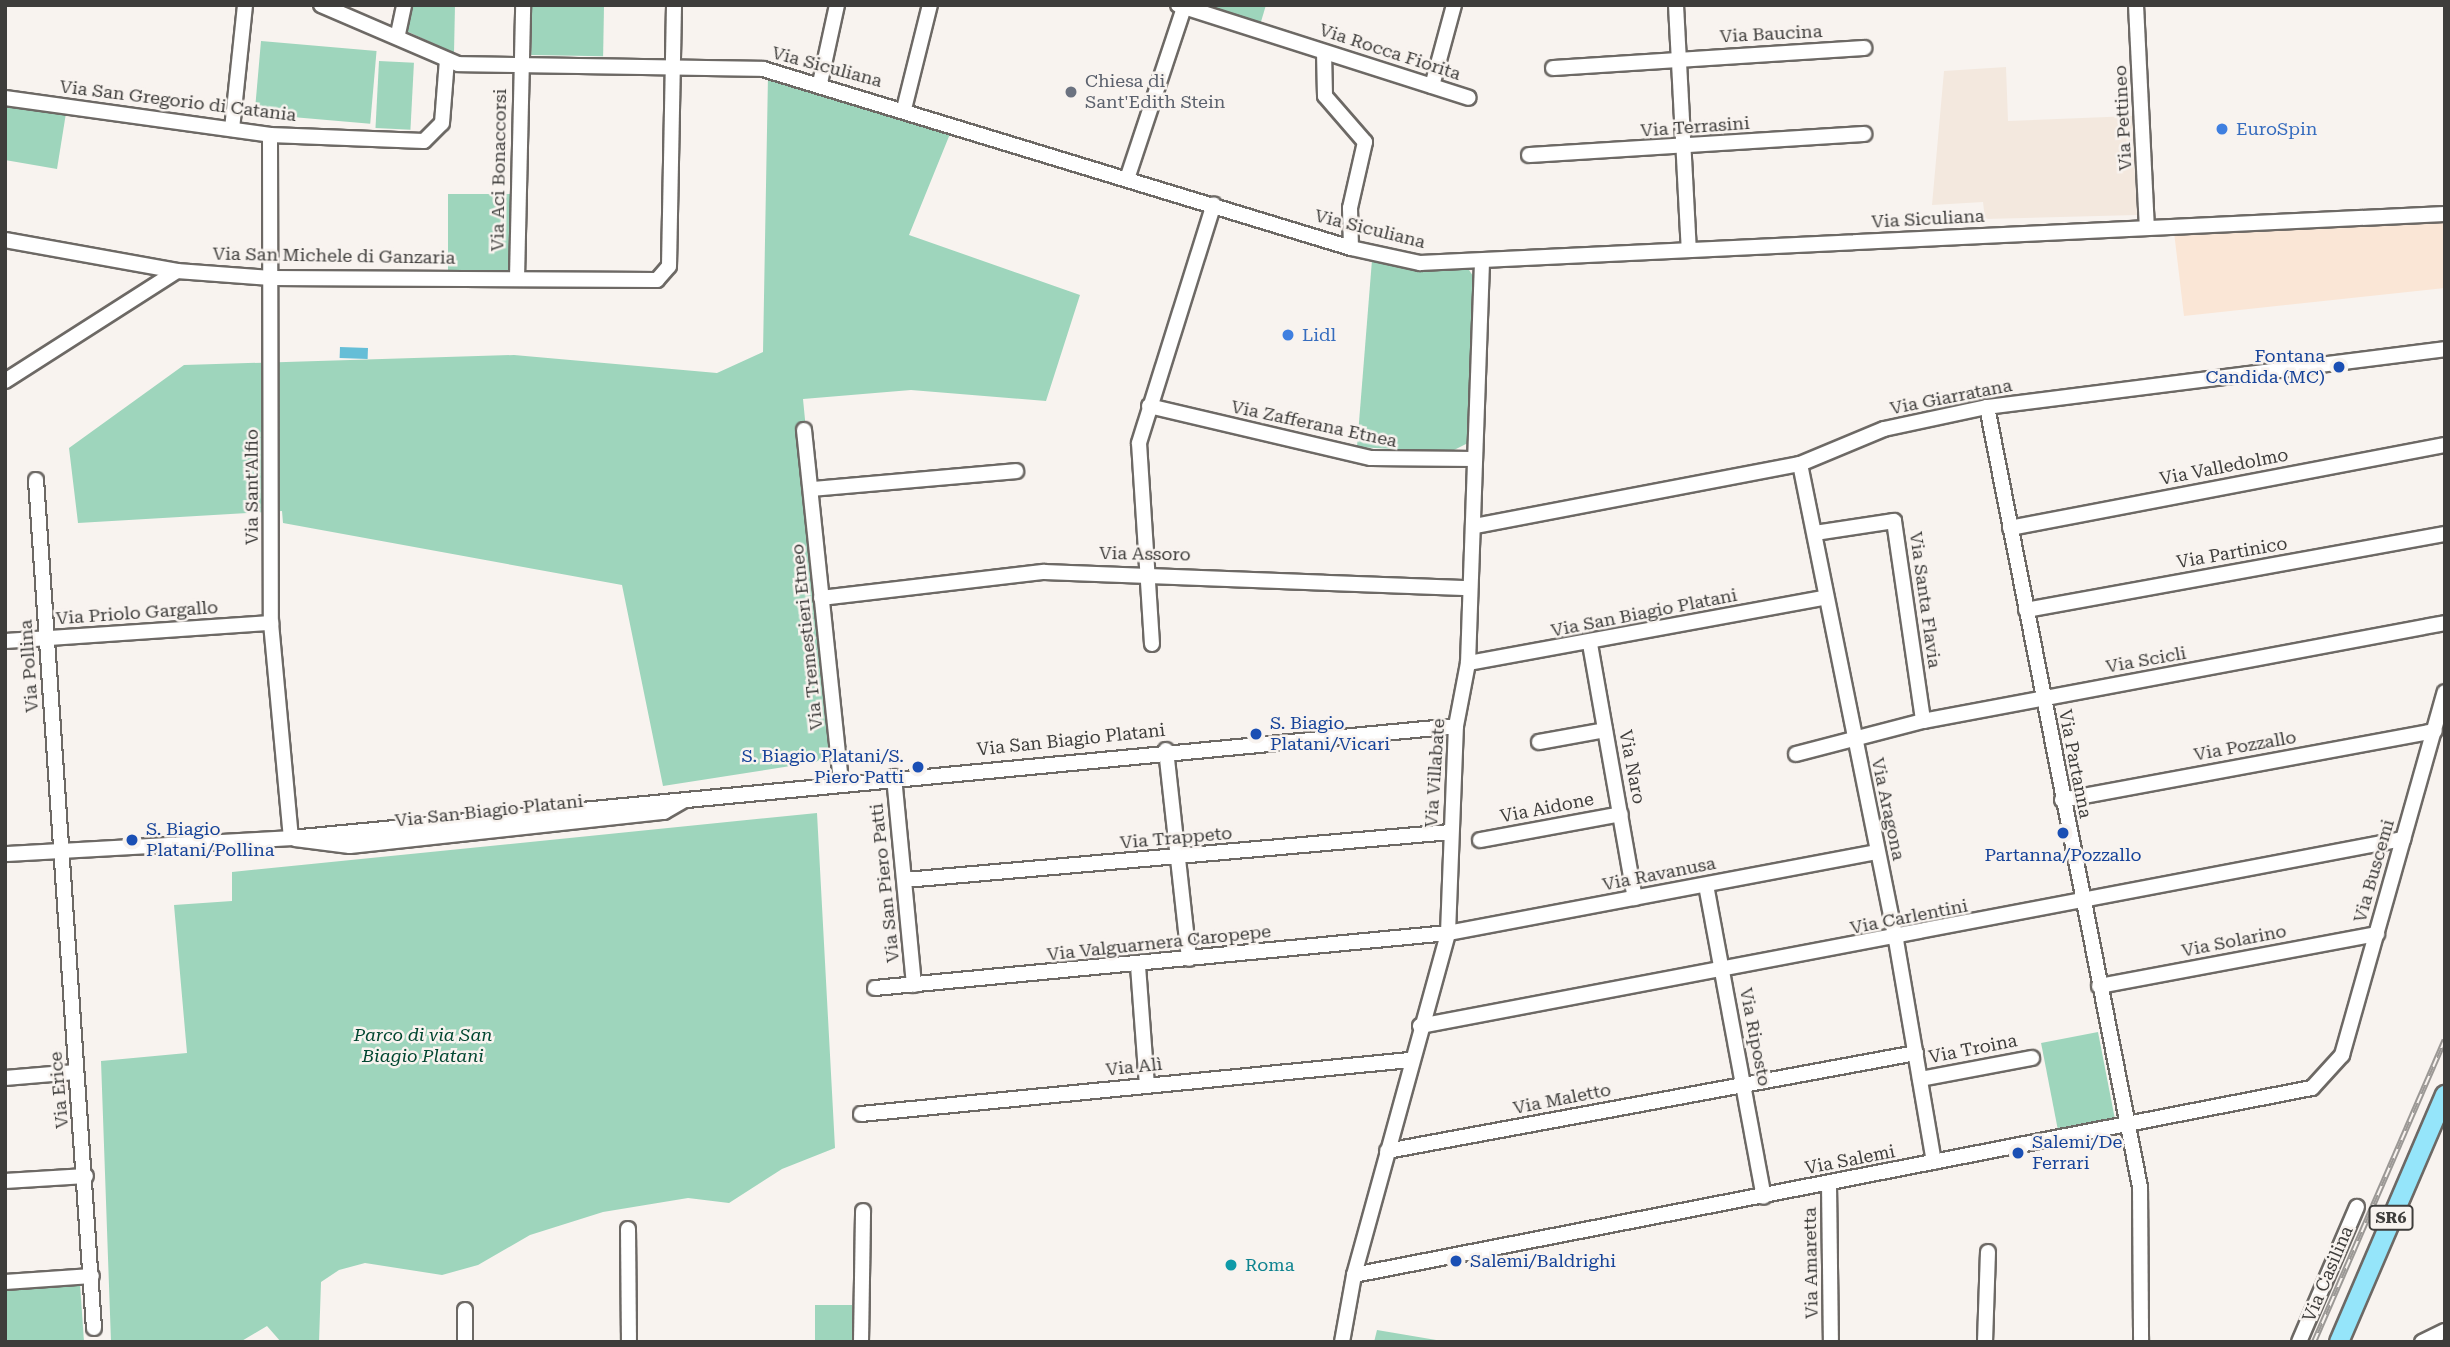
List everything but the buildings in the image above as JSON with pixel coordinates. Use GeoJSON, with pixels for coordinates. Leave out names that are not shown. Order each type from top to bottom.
{"type":"FeatureCollection","features":[{"type":"Feature","properties":{"kind":"main road","name":"Via Casilina"},"geometry":{"type":"LineString","coordinates":[[2339,1342],[2445,1095]]}},
{"type":"Feature","properties":{"kind":"street"},"geometry":{"type":"LineString","coordinates":[[232,129],[245,5]]}},
{"type":"Feature","properties":{"kind":"street","name":"Via Siculiana"},"geometry":{"type":"LineString","coordinates":[[321,5],[398,34],[447,60],[763,69],[820,83],[1128,176],[1351,248],[1420,263],[2445,214]]}},
{"type":"Feature","properties":{"kind":"street"},"geometry":{"type":"LineString","coordinates":[[398,34],[404,5]]}},
{"type":"Feature","properties":{"kind":"street","name":"Via Aci Bonaccorsi"},"geometry":{"type":"LineString","coordinates":[[517,278],[523,5]]}},
{"type":"Feature","properties":{"kind":"street"},"geometry":{"type":"LineString","coordinates":[[673,66],[674,5]]}},
{"type":"Feature","properties":{"kind":"street"},"geometry":{"type":"LineString","coordinates":[[820,83],[838,5]]}},
{"type":"Feature","properties":{"kind":"street"},"geometry":{"type":"LineString","coordinates":[[904,109],[930,5]]}},
{"type":"Feature","properties":{"kind":"street"},"geometry":{"type":"LineString","coordinates":[[1432,86],[1454,5]]}},
{"type":"Feature","properties":{"kind":"street"},"geometry":{"type":"LineString","coordinates":[[1676,5],[1689,249]]}},
{"type":"Feature","properties":{"kind":"street","name":"Via Pettineo"},"geometry":{"type":"LineString","coordinates":[[2137,5],[2147,228]]}},
{"type":"Feature","properties":{"kind":"street"},"geometry":{"type":"LineString","coordinates":[[1128,176],[1182,6]]}},
{"type":"Feature","properties":{"kind":"street","name":"Via Rocca Fiorita"},"geometry":{"type":"LineString","coordinates":[[1182,6],[1469,98]]}},
{"type":"Feature","properties":{"kind":"street","name":"Via Baucina"},"geometry":{"type":"LineString","coordinates":[[1553,68],[1864,48]]}},
{"type":"Feature","properties":{"kind":"street"},"geometry":{"type":"LineString","coordinates":[[1324,52],[1325,96],[1365,142],[1350,208],[1351,248]]}},
{"type":"Feature","properties":{"kind":"street","name":"Via San Gregorio di Catania"},"geometry":{"type":"LineString","coordinates":[[5,98],[270,135],[428,140],[442,123],[447,60]]}},
{"type":"Feature","properties":{"kind":"street","name":"Via San Michele di Ganzaria"},"geometry":{"type":"LineString","coordinates":[[5,240],[177,271],[271,278],[664,276],[673,66]]}},
{"type":"Feature","properties":{"kind":"street","name":"Via Terrasini"},"geometry":{"type":"LineString","coordinates":[[1529,155],[1685,149],[1864,134]]}},
{"type":"Feature","properties":{"kind":"street","name":"Via Sant'Alfio"},"geometry":{"type":"LineString","coordinates":[[270,135],[271,623],[291,838]]}},
{"type":"Feature","properties":{"kind":"street"},"geometry":{"type":"LineString","coordinates":[[1152,644],[1137,476],[1149,406],[1214,204]]}},
{"type":"Feature","properties":{"kind":"street","name":"Via Villabate"},"geometry":{"type":"LineString","coordinates":[[1342,1342],[1354,1275],[1410,1060],[1448,933],[1456,726],[1468,663],[1475,526],[1474,458],[1482,262]]}},
{"type":"Feature","properties":{"kind":"street"},"geometry":{"type":"LineString","coordinates":[[5,381],[177,271]]}},
{"type":"Feature","properties":{"kind":"street","name":"Via Giarratana"},"geometry":{"type":"LineString","coordinates":[[1475,526],[1800,464],[1884,429],[1987,407],[2445,349]]}},
{"type":"Feature","properties":{"kind":"street","name":"Via Zafferana Etnea"},"geometry":{"type":"LineString","coordinates":[[1149,406],[1371,458],[1474,458]]}},
{"type":"Feature","properties":{"kind":"street","name":"Via Partanna"},"geometry":{"type":"LineString","coordinates":[[1987,407],[2124,1128],[2142,1202],[2141,1342]]}},
{"type":"Feature","properties":{"kind":"street","name":"Via Tremestieri Etneo"},"geometry":{"type":"LineString","coordinates":[[804,430],[841,782]]}},
{"type":"Feature","properties":{"kind":"street","name":"Via Valledolmo"},"geometry":{"type":"LineString","coordinates":[[2010,528],[2445,445]]}},
{"type":"Feature","properties":{"kind":"street","name":"Via Aragona"},"geometry":{"type":"LineString","coordinates":[[1800,464],[1896,940],[1934,1162]]}},
{"type":"Feature","properties":{"kind":"street"},"geometry":{"type":"LineString","coordinates":[[812,489],[1016,471]]}},
{"type":"Feature","properties":{"kind":"street","name":"Via Pollina"},"geometry":{"type":"LineString","coordinates":[[36,480],[61,849]]}},
{"type":"Feature","properties":{"kind":"street","name":"Via Santa Flavia"},"geometry":{"type":"LineString","coordinates":[[1815,533],[1894,521],[1923,721]]}},
{"type":"Feature","properties":{"kind":"street","name":"Via Partinico"},"geometry":{"type":"LineString","coordinates":[[2026,610],[2445,534]]}},
{"type":"Feature","properties":{"kind":"street","name":"Via Assoro"},"geometry":{"type":"LineString","coordinates":[[821,598],[1044,572],[1145,571],[1470,589]]}},
{"type":"Feature","properties":{"kind":"street","name":"Via San Biagio Platani"},"geometry":{"type":"LineString","coordinates":[[1468,663],[1590,644],[1826,597]]}},
{"type":"Feature","properties":{"kind":"street","name":"Via Scicli"},"geometry":{"type":"LineString","coordinates":[[1796,754],[1923,721],[2445,622]]}},
{"type":"Feature","properties":{"kind":"street","name":"Via Priolo Gargallo"},"geometry":{"type":"LineString","coordinates":[[5,641],[271,623]]}},
{"type":"Feature","properties":{"kind":"street","name":"Via Naro"},"geometry":{"type":"LineString","coordinates":[[1590,644],[1635,898]]}},
{"type":"Feature","properties":{"kind":"street","name":"Via Buscemi"},"geometry":{"type":"LineString","coordinates":[[2340,1059],[2445,692]]}},
{"type":"Feature","properties":{"kind":"street","name":"Via San Biagio Platani"},"geometry":{"type":"LineString","coordinates":[[5,854],[291,838],[335,831],[1166,750],[1456,726]]}},
{"type":"Feature","properties":{"kind":"street"},"geometry":{"type":"LineString","coordinates":[[1539,742],[1605,730]]}},
{"type":"Feature","properties":{"kind":"street","name":"Via Pozzallo"},"geometry":{"type":"LineString","coordinates":[[2062,800],[2435,731]]}},
{"type":"Feature","properties":{"kind":"street"},"geometry":{"type":"LineString","coordinates":[[1166,750],[1182,857],[1189,959]]}},
{"type":"Feature","properties":{"kind":"street","name":"Via San Piero Patti"},"geometry":{"type":"LineString","coordinates":[[894,777],[914,985]]}},
{"type":"Feature","properties":{"kind":"street","name":"Via San Biagio Platani"},"geometry":{"type":"LineString","coordinates":[[291,838],[338,847],[664,812],[689,797]]}},
{"type":"Feature","properties":{"kind":"street","name":"Via Aidone"},"geometry":{"type":"LineString","coordinates":[[1480,840],[1621,814]]}},
{"type":"Feature","properties":{"kind":"street"},"geometry":{"type":"LineString","coordinates":[[335,831],[338,847]]}},
{"type":"Feature","properties":{"kind":"street","name":"Via Trappeto"},"geometry":{"type":"LineString","coordinates":[[905,880],[1450,832]]}},
{"type":"Feature","properties":{"kind":"street","name":"Via Carlentini"},"geometry":{"type":"LineString","coordinates":[[1420,1026],[1722,969],[1896,940],[2403,839]]}},
{"type":"Feature","properties":{"kind":"street","name":"Via Erice"},"geometry":{"type":"LineString","coordinates":[[61,849],[86,1176],[94,1328]]}},
{"type":"Feature","properties":{"kind":"street","name":"Via Ravanusa"},"geometry":{"type":"LineString","coordinates":[[1448,933],[1877,852]]}},
{"type":"Feature","properties":{"kind":"street","name":"Via Riposto"},"geometry":{"type":"LineString","coordinates":[[1706,885],[1764,1197]]}},
{"type":"Feature","properties":{"kind":"street","name":"Via Valguarnera Caropepe"},"geometry":{"type":"LineString","coordinates":[[875,988],[1138,966],[1448,933]]}},
{"type":"Feature","properties":{"kind":"street","name":"Via Solarino"},"geometry":{"type":"LineString","coordinates":[[2099,986],[2376,934]]}},
{"type":"Feature","properties":{"kind":"street"},"geometry":{"type":"LineString","coordinates":[[1138,966],[1147,1085]]}},
{"type":"Feature","properties":{"kind":"street","name":"Via Maletto"},"geometry":{"type":"LineString","coordinates":[[1387,1152],[1916,1053]]}},
{"type":"Feature","properties":{"kind":"street","name":"Via Troina"},"geometry":{"type":"LineString","coordinates":[[1920,1079],[2032,1058]]}},
{"type":"Feature","properties":{"kind":"street","name":"Via Salemi"},"geometry":{"type":"LineString","coordinates":[[1354,1275],[2304,1091],[2340,1059]]}},
{"type":"Feature","properties":{"kind":"street","name":"Via Alì"},"geometry":{"type":"LineString","coordinates":[[861,1114],[1410,1060]]}},
{"type":"Feature","properties":{"kind":"street"},"geometry":{"type":"LineString","coordinates":[[5,1078],[76,1072]]}},
{"type":"Feature","properties":{"kind":"street"},"geometry":{"type":"LineString","coordinates":[[5,1181],[86,1176]]}},
{"type":"Feature","properties":{"kind":"street","name":"Via Amaretta"},"geometry":{"type":"LineString","coordinates":[[1829,1184],[1831,1342]]}},
{"type":"Feature","properties":{"kind":"street","name":"Via Casilina"},"geometry":{"type":"LineString","coordinates":[[2299,1342],[2357,1207]]}},
{"type":"Feature","properties":{"kind":"street"},"geometry":{"type":"LineString","coordinates":[[861,1342],[863,1211]]}},
{"type":"Feature","properties":{"kind":"street"},"geometry":{"type":"LineString","coordinates":[[628,1229],[629,1342]]}},
{"type":"Feature","properties":{"kind":"street"},"geometry":{"type":"LineString","coordinates":[[1986,1342],[1988,1252]]}},
{"type":"Feature","properties":{"kind":"street"},"geometry":{"type":"LineString","coordinates":[[5,1282],[92,1276]]}},
{"type":"Feature","properties":{"kind":"street"},"geometry":{"type":"LineString","coordinates":[[465,1310],[465,1342]]}},
{"type":"Feature","properties":{"kind":"street"},"geometry":{"type":"LineString","coordinates":[[2422,1342],[2445,1331]]}},
{"type":"Feature","properties":{"kind":"shaded area"},"geometry":{"type":"Polygon","coordinates":[[[2006,67],[2008,121],[2132,116],[2137,215],[1985,219],[1983,202],[1932,205],[1944,71],[2006,67]]]}},
{"type":"Feature","properties":{"kind":"shaded area"},"geometry":{"type":"Polygon","coordinates":[[[2445,221],[2445,288],[2184,316],[2174,232],[2445,221]]]}},
{"type":"Feature","properties":{"kind":"green space"},"geometry":{"type":"Polygon","coordinates":[[[406,5],[455,5],[454,53],[402,29],[406,5]]]}},
{"type":"Feature","properties":{"kind":"green space"},"geometry":{"type":"Polygon","coordinates":[[[532,5],[604,6],[603,56],[531,55],[532,5]]]}},
{"type":"Feature","properties":{"kind":"green space"},"geometry":{"type":"Polygon","coordinates":[[[1201,5],[1266,5],[1260,25],[1201,5]]]}},
{"type":"Feature","properties":{"kind":"green space"},"geometry":{"type":"Polygon","coordinates":[[[261,41],[377,51],[370,124],[255,114],[261,41]]]}},
{"type":"Feature","properties":{"kind":"green space"},"geometry":{"type":"Polygon","coordinates":[[[379,61],[414,63],[410,130],[375,128],[379,61]]]}},
{"type":"Feature","properties":{"kind":"green space"},"geometry":{"type":"Polygon","coordinates":[[[768,75],[954,124],[909,235],[1080,295],[1046,401],[911,390],[803,399],[837,748],[816,762],[663,786],[622,585],[283,523],[282,511],[78,523],[69,448],[184,365],[514,355],[717,373],[763,352],[768,75]]]}},
{"type":"Feature","properties":{"kind":"green space"},"geometry":{"type":"Polygon","coordinates":[[[5,105],[66,113],[57,169],[5,160],[5,105]]]}},
{"type":"Feature","properties":{"kind":"green space"},"geometry":{"type":"Polygon","coordinates":[[[448,194],[514,194],[514,270],[448,270],[448,194]]]}},
{"type":"Feature","properties":{"kind":"green space"},"geometry":{"type":"Polygon","coordinates":[[[1372,260],[1469,270],[1479,285],[1470,442],[1450,452],[1357,447],[1372,260]]]}},
{"type":"Feature","properties":{"kind":"green space","name":"Parco di via San Biagio Platani"},"geometry":{"type":"Polygon","coordinates":[[[817,813],[835,1148],[782,1169],[729,1203],[688,1198],[603,1212],[530,1235],[478,1265],[442,1275],[365,1263],[339,1270],[321,1282],[319,1342],[281,1342],[267,1326],[240,1342],[111,1342],[101,1061],[187,1053],[174,905],[232,901],[232,872],[817,813]]]}},
{"type":"Feature","properties":{"kind":"green space"},"geometry":{"type":"Polygon","coordinates":[[[2098,1032],[2116,1122],[2059,1133],[2041,1043],[2098,1032]]]}},
{"type":"Feature","properties":{"kind":"green space"},"geometry":{"type":"Polygon","coordinates":[[[80,1284],[84,1342],[5,1342],[5,1290],[80,1284]]]}},
{"type":"Feature","properties":{"kind":"green space"},"geometry":{"type":"Polygon","coordinates":[[[815,1305],[852,1305],[852,1342],[815,1342],[815,1305]]]}},
{"type":"Feature","properties":{"kind":"green space"},"geometry":{"type":"Polygon","coordinates":[[[1377,1330],[1448,1342],[1374,1342],[1377,1330]]]}},
{"type":"Feature","properties":{"kind":"water"},"geometry":{"type":"Polygon","coordinates":[[[340,347],[368,348],[368,359],[340,358],[340,347]]]}},
{"type":"Feature","properties":{"kind":"railway"},"geometry":{"type":"LineString","coordinates":[[2314,1342],[2445,1040]]}},
{"type":"Feature","properties":{"kind":"place","name":"Chiesa di Sant'Edith Stein"},"geometry":{"type":"Point","coordinates":[1071,92]}},
{"type":"Feature","properties":{"kind":"place","name":"EuroSpin"},"geometry":{"type":"Point","coordinates":[2222,129]}},
{"type":"Feature","properties":{"kind":"place","name":"Lidl"},"geometry":{"type":"Point","coordinates":[1288,335]}},
{"type":"Feature","properties":{"kind":"place","name":"Fontana Candida (MC)"},"geometry":{"type":"Point","coordinates":[2339,367]}},
{"type":"Feature","properties":{"kind":"place","name":"S. Biagio Platani/Vicari"},"geometry":{"type":"Point","coordinates":[1256,734]}},
{"type":"Feature","properties":{"kind":"place","name":"S. Biagio Platani/S. Piero Patti"},"geometry":{"type":"Point","coordinates":[918,767]}},
{"type":"Feature","properties":{"kind":"place","name":"Partanna/Pozzallo"},"geometry":{"type":"Point","coordinates":[2063,833]}},
{"type":"Feature","properties":{"kind":"place","name":"S. Biagio Platani/Pollina"},"geometry":{"type":"Point","coordinates":[132,840]}},
{"type":"Feature","properties":{"kind":"place","name":"Salemi/De Ferrari"},"geometry":{"type":"Point","coordinates":[2018,1153]}},
{"type":"Feature","properties":{"kind":"place","name":"Salemi/Baldrighi"},"geometry":{"type":"Point","coordinates":[1456,1261]}},
{"type":"Feature","properties":{"kind":"place","name":"Roma"},"geometry":{"type":"Point","coordinates":[1231,1265]}}]}
